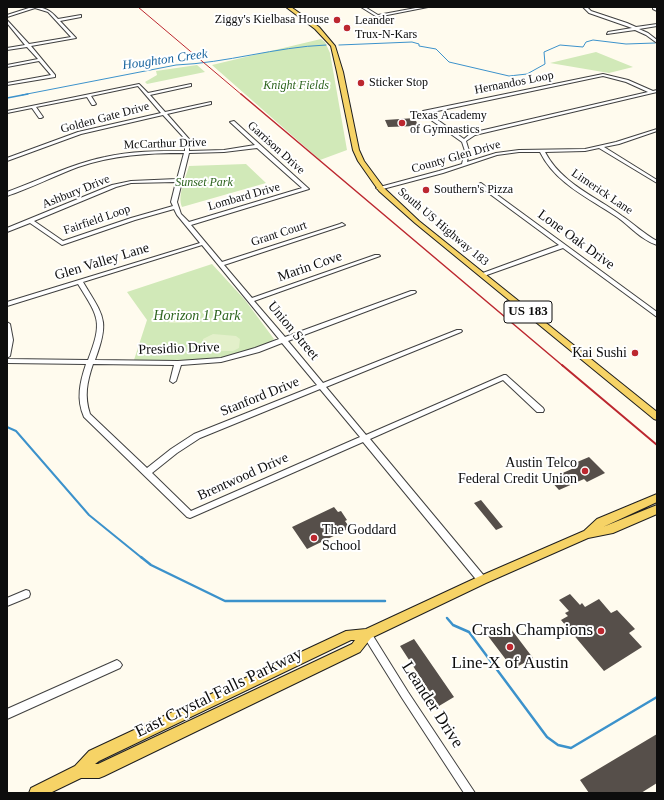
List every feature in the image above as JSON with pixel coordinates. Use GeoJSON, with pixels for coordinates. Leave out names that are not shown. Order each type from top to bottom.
{"type":"FeatureCollection","features":[{"type":"Feature","properties":{"kind":"main road","name":"South US Highway 183"},"geometry":{"type":"LineString","coordinates":[[288,7],[317,28],[333,46],[340,72],[356,150],[363,165],[379,188],[391,200],[482,275],[657,417]]}},
{"type":"Feature","properties":{"kind":"main road","name":"East Crystal Falls Parkway"},"geometry":{"type":"LineString","coordinates":[[587,534],[601,522],[657,498]]}},
{"type":"Feature","properties":{"kind":"main road","name":"East Crystal Falls Parkway"},"geometry":{"type":"LineString","coordinates":[[36,793],[80,771],[99,771],[356,648],[367,634],[482,580],[587,534],[609,530],[657,510]]}},
{"type":"Feature","properties":{"kind":"street"},"geometry":{"type":"LineString","coordinates":[[7,16],[35,7],[49,11],[74,38],[7,49]]}},
{"type":"Feature","properties":{"kind":"street"},"geometry":{"type":"LineString","coordinates":[[363,7],[377,16],[426,7]]}},
{"type":"Feature","properties":{"kind":"street"},"geometry":{"type":"LineString","coordinates":[[586,7],[590,12],[635,28],[657,42]]}},
{"type":"Feature","properties":{"kind":"street"},"geometry":{"type":"LineString","coordinates":[[655,7],[654,8],[657,10]]}},
{"type":"Feature","properties":{"kind":"street"},"geometry":{"type":"LineString","coordinates":[[58,20],[80,16]]}},
{"type":"Feature","properties":{"kind":"street"},"geometry":{"type":"LineString","coordinates":[[7,21],[54,76],[7,84]]}},
{"type":"Feature","properties":{"kind":"street"},"geometry":{"type":"LineString","coordinates":[[608,32],[657,25]]}},
{"type":"Feature","properties":{"kind":"street"},"geometry":{"type":"LineString","coordinates":[[7,66],[40,60]]}},
{"type":"Feature","properties":{"kind":"street","name":"Hernandos Loop"},"geometry":{"type":"LineString","coordinates":[[599,76],[612,76],[654,92],[480,132],[470,136],[464,141],[425,112],[599,76]]}},
{"type":"Feature","properties":{"kind":"street"},"geometry":{"type":"LineString","coordinates":[[7,112],[139,85],[187,139],[187,152],[175,195],[176,207]]}},
{"type":"Feature","properties":{"kind":"street"},"geometry":{"type":"LineString","coordinates":[[148,94],[190,85]]}},
{"type":"Feature","properties":{"kind":"street"},"geometry":{"type":"LineString","coordinates":[[88,95],[94,104]]}},
{"type":"Feature","properties":{"kind":"street","name":"Golden Gate Drive"},"geometry":{"type":"LineString","coordinates":[[7,160],[80,133],[209,103]]}},
{"type":"Feature","properties":{"kind":"street"},"geometry":{"type":"LineString","coordinates":[[33,106],[41,117]]}},
{"type":"Feature","properties":{"kind":"street","name":"Garrison Drive"},"geometry":{"type":"LineString","coordinates":[[232,122],[306,189]]}},
{"type":"Feature","properties":{"kind":"street","name":"County Glen Drive"},"geometry":{"type":"LineString","coordinates":[[379,188],[507,152],[577,150],[600,147],[657,130]]}},
{"type":"Feature","properties":{"kind":"street"},"geometry":{"type":"LineString","coordinates":[[650,132],[657,136]]}},
{"type":"Feature","properties":{"kind":"street"},"geometry":{"type":"LineString","coordinates":[[464,141],[467,151],[464,164]]}},
{"type":"Feature","properties":{"kind":"street","name":"McCarthur Drive"},"geometry":{"type":"LineString","coordinates":[[7,194],[80,165],[107,157],[136,153],[234,151],[258,146]]}},
{"type":"Feature","properties":{"kind":"street"},"geometry":{"type":"LineString","coordinates":[[600,147],[657,182]]}},
{"type":"Feature","properties":{"kind":"street","name":"Limerick Lane"},"geometry":{"type":"LineString","coordinates":[[542,151],[550,165],[562,177],[620,216],[647,238],[657,243]]}},
{"type":"Feature","properties":{"kind":"street","name":"Ashbury Drive"},"geometry":{"type":"LineString","coordinates":[[7,230],[114,186],[131,182],[179,180]]}},
{"type":"Feature","properties":{"kind":"street","name":"Lone Oak Drive"},"geometry":{"type":"LineString","coordinates":[[481,185],[657,314]]}},
{"type":"Feature","properties":{"kind":"street","name":"Lombard Drive"},"geometry":{"type":"LineString","coordinates":[[188,224],[306,189]]}},
{"type":"Feature","properties":{"kind":"street","name":"Fairfield Loop"},"geometry":{"type":"LineString","coordinates":[[31,221],[62,243],[102,230],[137,216],[176,207]]}},
{"type":"Feature","properties":{"kind":"street","name":"Union Street"},"geometry":{"type":"LineString","coordinates":[[176,207],[188,224],[482,580]]}},
{"type":"Feature","properties":{"kind":"street","name":"Grant Court"},"geometry":{"type":"LineString","coordinates":[[221,264],[342,226]]}},
{"type":"Feature","properties":{"kind":"street","name":"Glen Valley Lane"},"geometry":{"type":"LineString","coordinates":[[7,304],[204,243]]}},
{"type":"Feature","properties":{"kind":"street"},"geometry":{"type":"LineString","coordinates":[[482,275],[563,246]]}},
{"type":"Feature","properties":{"kind":"street","name":"Marin Cove"},"geometry":{"type":"LineString","coordinates":[[251,300],[377,256]]}},
{"type":"Feature","properties":{"kind":"street","name":"Brentwood Drive"},"geometry":{"type":"LineString","coordinates":[[79,281],[97,310],[101,327],[83,384],[81,396],[87,415],[190,515],[504,377],[540,410]]}},
{"type":"Feature","properties":{"kind":"street","name":"Presidio Drive"},"geometry":{"type":"LineString","coordinates":[[7,361],[178,363],[205,362],[235,358],[413,292]]}},
{"type":"Feature","properties":{"kind":"street"},"geometry":{"type":"LineString","coordinates":[[7,324],[10,340],[7,356]]}},
{"type":"Feature","properties":{"kind":"street","name":"Stanford Drive"},"geometry":{"type":"LineString","coordinates":[[146,473],[174,451],[197,436],[459,331]]}},
{"type":"Feature","properties":{"kind":"street"},"geometry":{"type":"LineString","coordinates":[[173,381],[178,363]]}},
{"type":"Feature","properties":{"kind":"street"},"geometry":{"type":"LineString","coordinates":[[7,602],[26,594]]}},
{"type":"Feature","properties":{"kind":"street","name":"Leander Drive"},"geometry":{"type":"LineString","coordinates":[[367,634],[405,695],[470,793]]}},
{"type":"Feature","properties":{"kind":"street"},"geometry":{"type":"LineString","coordinates":[[7,714],[117,665]]}},
{"type":"Feature","properties":{"kind":"green space","name":"Knight Fields"},"geometry":{"type":"Polygon","coordinates":[[[321,39],[325,42],[330,53],[347,150],[320,160],[212,65],[321,39]]]}},
{"type":"Feature","properties":{"kind":"green space"},"geometry":{"type":"Polygon","coordinates":[[[596,52],[633,67],[609,73],[550,63],[596,52]]]}},
{"type":"Feature","properties":{"kind":"green space"},"geometry":{"type":"Polygon","coordinates":[[[197,65],[205,72],[147,84],[145,82],[157,75],[156,71],[197,65]]]}},
{"type":"Feature","properties":{"kind":"green space","name":"Sunset Park"},"geometry":{"type":"Polygon","coordinates":[[[246,164],[266,183],[182,207],[181,192],[189,166],[246,164]]]}},
{"type":"Feature","properties":{"kind":"green space","name":"Horizon 1 Park"},"geometry":{"type":"Polygon","coordinates":[[[212,264],[245,300],[274,339],[271,342],[245,352],[224,358],[185,361],[134,360],[147,320],[127,292],[212,264]]]}},
{"type":"Feature","properties":{"kind":"green space"},"geometry":{"type":"Polygon","coordinates":[[[171,314],[194,315],[192,323],[169,323],[171,314]]]}},
{"type":"Feature","properties":{"kind":"green space"},"geometry":{"type":"Polygon","coordinates":[[[213,334],[236,336],[240,339],[239,348],[233,351],[201,351],[203,339],[213,334]]]}},
{"type":"Feature","properties":{"kind":"building","name":"Texas Academy of Gymnastics"},"geometry":{"type":"Polygon","coordinates":[[[415,118],[418,126],[388,127],[385,120],[415,118]]]}},
{"type":"Feature","properties":{"kind":"building","name":"Austin Telco Federal Credit Union"},"geometry":{"type":"Polygon","coordinates":[[[589,457],[605,473],[587,482],[584,479],[559,490],[549,479],[574,468],[570,465],[589,457]]]}},
{"type":"Feature","properties":{"kind":"building"},"geometry":{"type":"Polygon","coordinates":[[[481,500],[503,527],[496,530],[474,503],[481,500]]]}},
{"type":"Feature","properties":{"kind":"building","name":"The Goddard School"},"geometry":{"type":"Polygon","coordinates":[[[334,507],[338,512],[341,511],[350,528],[307,549],[292,527],[334,507]]]}},
{"type":"Feature","properties":{"kind":"building","name":"Crash Champions"},"geometry":{"type":"Polygon","coordinates":[[[570,594],[580,605],[582,603],[585,607],[599,599],[611,613],[617,610],[635,629],[629,633],[642,647],[604,671],[561,620],[568,616],[565,613],[569,611],[559,600],[570,594]]]}},
{"type":"Feature","properties":{"kind":"building","name":"Line-X of Austin"},"geometry":{"type":"Polygon","coordinates":[[[508,625],[533,658],[513,669],[488,636],[508,625]]]}},
{"type":"Feature","properties":{"kind":"building"},"geometry":{"type":"Polygon","coordinates":[[[414,639],[454,697],[439,706],[400,646],[414,639]]]}},
{"type":"Feature","properties":{"kind":"building"},"geometry":{"type":"Polygon","coordinates":[[[657,734],[657,783],[641,793],[589,793],[580,780],[657,734]]]}},
{"type":"Feature","properties":{"kind":"waterway","name":"Houghton Creek"},"geometry":{"type":"LineString","coordinates":[[339,45],[412,42],[419,44],[419,46],[436,49],[449,62],[509,76],[527,74],[545,64],[544,52],[560,45],[583,47],[586,42],[593,40],[626,44],[655,43]]}},
{"type":"Feature","properties":{"kind":"waterway","name":"Houghton Creek"},"geometry":{"type":"LineString","coordinates":[[22,95],[176,65],[195,64],[307,46],[326,45]]}},
{"type":"Feature","properties":{"kind":"waterway","name":"Houghton Creek"},"geometry":{"type":"LineString","coordinates":[[7,98],[28,94]]}},
{"type":"Feature","properties":{"kind":"waterway"},"geometry":{"type":"LineString","coordinates":[[7,427],[16,431],[89,515],[142,558]]}},
{"type":"Feature","properties":{"kind":"waterway"},"geometry":{"type":"LineString","coordinates":[[141,557],[151,565],[225,601],[385,601]]}},
{"type":"Feature","properties":{"kind":"waterway"},"geometry":{"type":"LineString","coordinates":[[447,618],[453,625],[469,632],[547,737],[558,745],[571,748],[657,697]]}},
{"type":"Feature","properties":{"kind":"railway"},"geometry":{"type":"LineString","coordinates":[[138,7],[242,95]]}},
{"type":"Feature","properties":{"kind":"railway"},"geometry":{"type":"LineString","coordinates":[[241,94],[563,366]]}},
{"type":"Feature","properties":{"kind":"railway"},"geometry":{"type":"LineString","coordinates":[[562,365],[657,445]]}},
{"type":"Feature","properties":{"kind":"place","name":"Ziggy's Kielbasa House"},"geometry":{"type":"Point","coordinates":[337,20]}},
{"type":"Feature","properties":{"kind":"place","name":"Leander Trux-N-Kars"},"geometry":{"type":"Point","coordinates":[347,28]}},
{"type":"Feature","properties":{"kind":"place","name":"Sticker Stop"},"geometry":{"type":"Point","coordinates":[361,83]}},
{"type":"Feature","properties":{"kind":"place","name":"Texas Academy of Gymnastics"},"geometry":{"type":"Point","coordinates":[402,123]}},
{"type":"Feature","properties":{"kind":"place","name":"Southern's Pizza"},"geometry":{"type":"Point","coordinates":[426,190]}},
{"type":"Feature","properties":{"kind":"place","name":"Kai Sushi"},"geometry":{"type":"Point","coordinates":[635,353]}},
{"type":"Feature","properties":{"kind":"place","name":"Austin Telco Federal Credit Union"},"geometry":{"type":"Point","coordinates":[585,471]}},
{"type":"Feature","properties":{"kind":"place","name":"The Goddard School"},"geometry":{"type":"Point","coordinates":[314,538]}},
{"type":"Feature","properties":{"kind":"place","name":"Crash Champions"},"geometry":{"type":"Point","coordinates":[601,631]}},
{"type":"Feature","properties":{"kind":"place","name":"Line-X of Austin"},"geometry":{"type":"Point","coordinates":[510,647]}}]}
